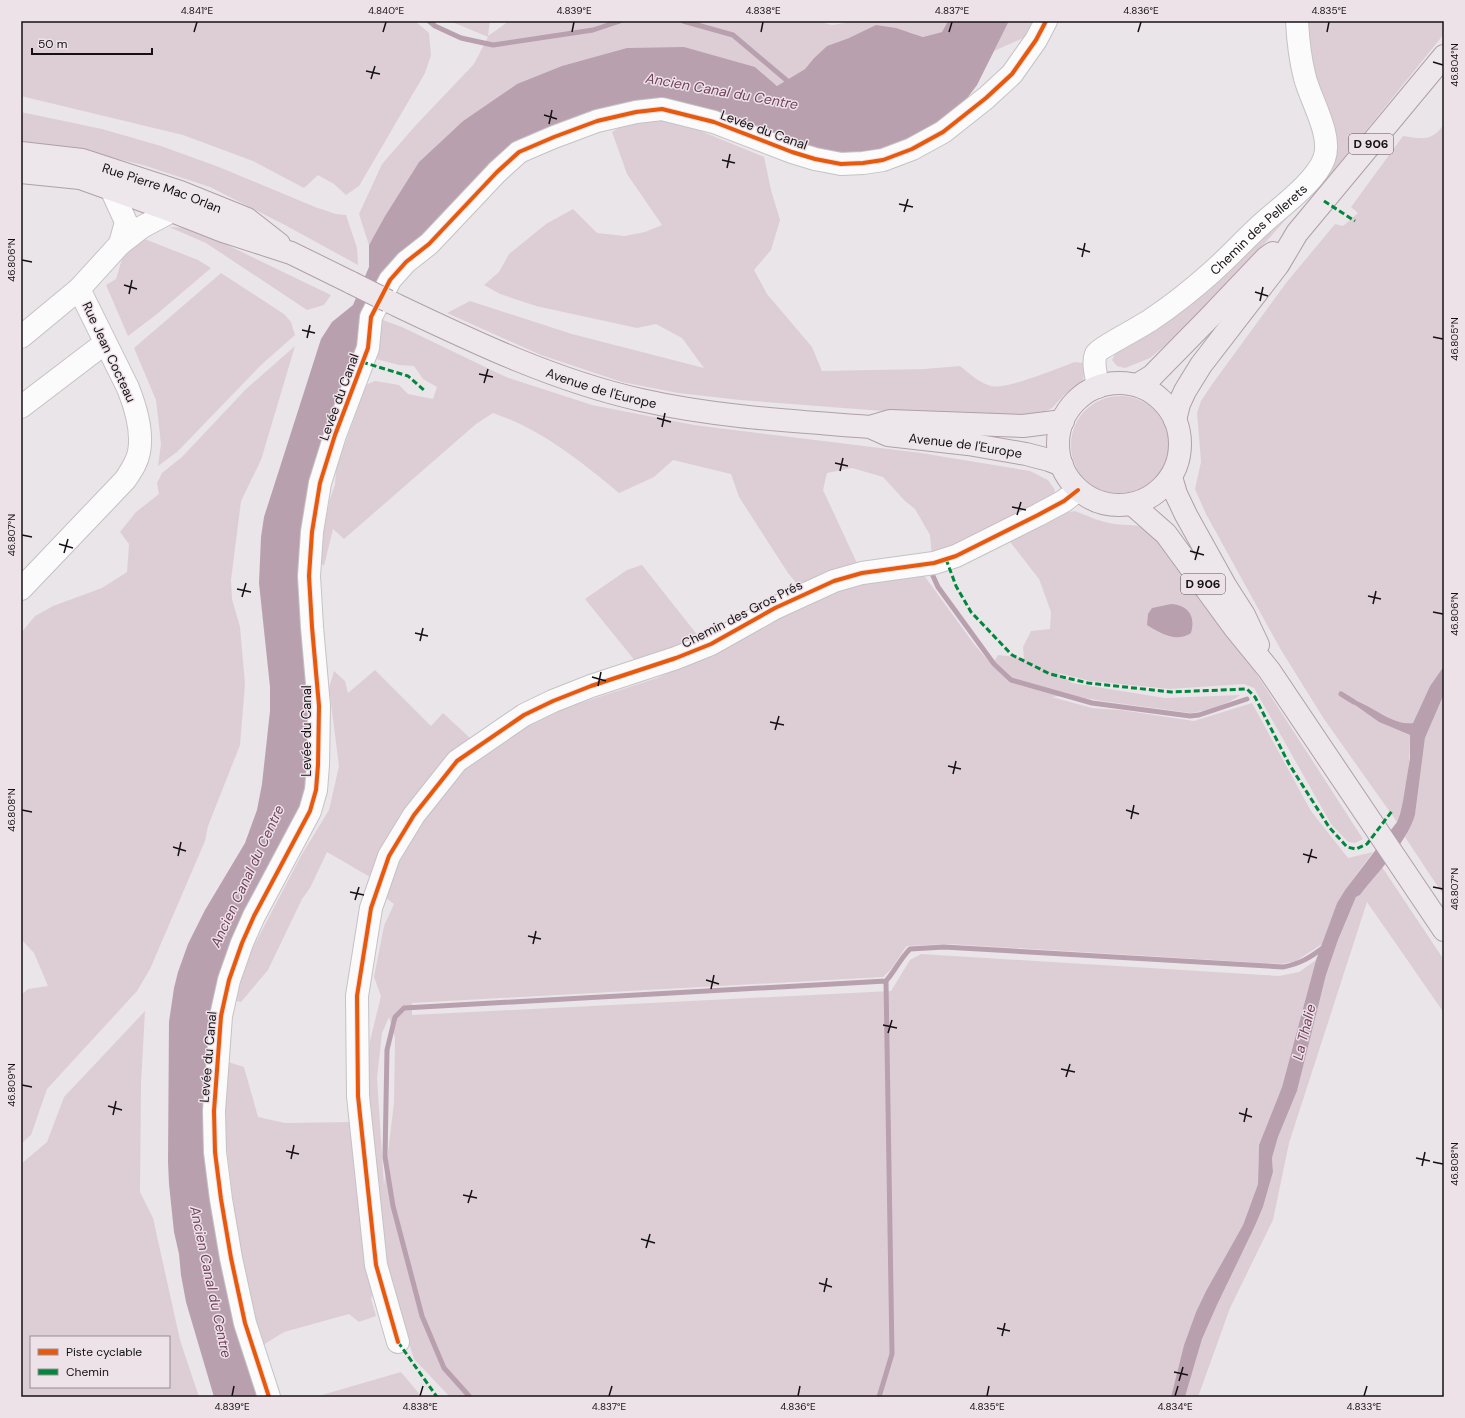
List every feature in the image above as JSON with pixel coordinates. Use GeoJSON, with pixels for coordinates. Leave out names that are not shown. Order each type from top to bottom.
{"type":"FeatureCollection","features":[{"type":"Feature","properties":{"kind":"main road","name":"D 906"},"geometry":{"type":"LineString","coordinates":[[1175,420],[1179,404],[1185,391],[1201,365],[1278,265],[1297,233],[1444,56]]}},
{"type":"Feature","properties":{"kind":"main road","name":"Rue Pierre Mac Orlan"},"geometry":{"type":"LineString","coordinates":[[21,153],[82,160],[176,201],[247,219],[291,254],[352,283]]}},
{"type":"Feature","properties":{"kind":"main road","name":"Rue Pierre Mac Orlan"},"geometry":{"type":"LineString","coordinates":[[21,172],[80,178],[148,202]]}},
{"type":"Feature","properties":{"kind":"main road","name":"D 906"},"geometry":{"type":"LineString","coordinates":[[1137,385],[1152,376],[1266,258],[1297,233]]}},
{"type":"Feature","properties":{"kind":"main road","name":"Avenue de l'Europe"},"geometry":{"type":"LineString","coordinates":[[352,283],[482,346],[540,369],[602,390],[654,403],[719,414],[870,427],[888,435],[968,444],[1033,456],[1062,465]]}},
{"type":"Feature","properties":{"kind":"main road"},"geometry":{"type":"LineString","coordinates":[[1117,383],[1137,385],[1157,396],[1171,411],[1180,432],[1180,455],[1171,477],[1156,494],[1132,504],[1100,502],[1078,490],[1066,475],[1062,465],[1058,441],[1063,421],[1074,403],[1098,387],[1117,383]]}},
{"type":"Feature","properties":{"kind":"main road","name":"Avenue de l'Europe"},"geometry":{"type":"LineString","coordinates":[[870,427],[890,421],[1023,426],[1063,421]]}},
{"type":"Feature","properties":{"kind":"main road","name":"D 906"},"geometry":{"type":"LineString","coordinates":[[1171,477],[1176,494],[1186,515],[1226,587],[1244,615],[1269,670]]}},
{"type":"Feature","properties":{"kind":"main road","name":"D 906"},"geometry":{"type":"LineString","coordinates":[[1132,504],[1166,534],[1234,627],[1269,670],[1394,858],[1444,930]]}},
{"type":"Feature","properties":{"kind":"street","name":"Levée du Canal"},"geometry":{"type":"LineString","coordinates":[[270,1397],[245,1323],[231,1258],[221,1199],[215,1152],[214,1111],[220,1016],[229,980],[242,943],[254,916],[310,811],[316,790],[319,706],[309,576],[312,532],[322,476],[335,435],[368,348],[371,318],[390,280],[406,262],[429,244],[497,172],[519,152],[554,137],[604,120],[636,112],[662,110],[714,122],[792,152],[815,159],[841,164],[884,160],[912,149],[943,132],[986,98],[1012,74],[1036,40],[1046,21]]}},
{"type":"Feature","properties":{"kind":"street","name":"Chemin des Pellerets"},"geometry":{"type":"LineString","coordinates":[[1098,387],[1095,361],[1096,353],[1103,347],[1152,320],[1203,279],[1294,196],[1315,174],[1324,159],[1327,146],[1324,132],[1305,79],[1298,49],[1297,21]]}},
{"type":"Feature","properties":{"kind":"street"},"geometry":{"type":"LineString","coordinates":[[111,189],[126,222]]}},
{"type":"Feature","properties":{"kind":"street"},"geometry":{"type":"LineString","coordinates":[[120,244],[126,222],[148,202],[176,201]]}},
{"type":"Feature","properties":{"kind":"street","name":"Rue Jean Cocteau"},"geometry":{"type":"LineString","coordinates":[[21,589],[125,480],[134,466],[139,452],[140,438],[134,404],[128,388],[79,289],[120,244],[176,201]]}},
{"type":"Feature","properties":{"kind":"street"},"geometry":{"type":"LineString","coordinates":[[21,337],[79,289]]}},
{"type":"Feature","properties":{"kind":"street"},"geometry":{"type":"LineString","coordinates":[[21,407],[106,343]]}},
{"type":"Feature","properties":{"kind":"street","name":"Chemin des Gros Prés"},"geometry":{"type":"LineString","coordinates":[[398,1342],[376,1265],[358,1096],[357,996],[371,908],[389,856],[414,815],[457,761],[524,715],[566,696],[591,686],[676,658],[711,644],[787,602],[834,581],[862,573],[934,563],[956,556],[1038,515],[1078,490]]}},
{"type":"Feature","properties":{"kind":"shaded area"},"geometry":{"type":"Polygon","coordinates":[[[21,21],[415,21],[429,33],[431,55],[425,73],[359,186],[346,195],[334,184],[318,175],[304,188],[253,161],[183,135],[21,96],[21,21]]]}},
{"type":"Feature","properties":{"kind":"shaded area"},"geometry":{"type":"Polygon","coordinates":[[[450,21],[490,21],[488,36],[509,21],[817,21],[832,25],[857,21],[948,21],[942,32],[923,37],[909,32],[849,38],[827,46],[805,69],[777,86],[755,67],[517,84],[463,121],[419,162],[385,216],[369,245],[359,214],[382,164],[416,125],[474,64],[488,37],[450,21]]]}},
{"type":"Feature","properties":{"kind":"shaded area"},"geometry":{"type":"Polygon","coordinates":[[[1009,21],[1037,21],[1030,35],[994,51],[1009,21]]]}},
{"type":"Feature","properties":{"kind":"shaded area"},"geometry":{"type":"Polygon","coordinates":[[[1308,21],[1444,21],[1444,34],[1325,181],[1313,189],[1240,271],[1181,332],[1150,358],[1125,368],[1117,366],[1112,360],[1116,352],[1335,157],[1313,70],[1308,21]]]}},
{"type":"Feature","properties":{"kind":"shaded area"},"geometry":{"type":"Polygon","coordinates":[[[21,112],[102,129],[161,146],[219,167],[315,207],[336,214],[346,215],[357,248],[358,265],[285,225],[210,187],[143,165],[76,149],[21,142],[21,112]]]}},
{"type":"Feature","properties":{"kind":"shaded area"},"geometry":{"type":"Polygon","coordinates":[[[654,118],[679,122],[764,157],[771,190],[780,220],[771,250],[754,270],[767,294],[812,347],[822,371],[924,369],[960,366],[982,383],[991,386],[998,386],[1020,382],[1075,362],[1083,363],[1083,382],[1064,395],[1052,408],[1038,415],[1007,417],[935,415],[740,400],[678,393],[622,382],[541,355],[447,313],[470,301],[572,334],[704,368],[682,338],[656,324],[637,328],[536,306],[500,294],[484,285],[499,272],[509,254],[546,224],[573,209],[597,233],[625,236],[645,232],[662,225],[627,174],[612,132],[629,121],[654,118]]]}},
{"type":"Feature","properties":{"kind":"shaded area"},"geometry":{"type":"Polygon","coordinates":[[[1444,124],[1444,666],[1430,686],[1413,723],[1404,723],[1395,720],[1362,703],[1346,699],[1379,722],[1410,735],[1407,779],[1397,822],[1324,719],[1281,650],[1206,514],[1195,489],[1201,462],[1197,413],[1201,401],[1213,383],[1286,283],[1335,224],[1343,226],[1358,213],[1351,207],[1403,136],[1426,138],[1435,134],[1444,124]]]}},
{"type":"Feature","properties":{"kind":"shaded area"},"geometry":{"type":"Polygon","coordinates":[[[169,227],[192,228],[331,295],[324,305],[307,310],[206,243],[169,227]]]}},
{"type":"Feature","properties":{"kind":"shaded area"},"geometry":{"type":"Polygon","coordinates":[[[142,238],[198,260],[211,268],[157,314],[128,336],[106,285],[116,279],[122,259],[142,238]]]}},
{"type":"Feature","properties":{"kind":"shaded area"},"geometry":{"type":"Polygon","coordinates":[[[221,273],[284,314],[291,322],[295,335],[261,365],[177,452],[158,466],[161,444],[156,400],[134,348],[221,273]]]}},
{"type":"Feature","properties":{"kind":"shaded area"},"geometry":{"type":"Polygon","coordinates":[[[380,319],[402,327],[506,377],[592,405],[694,425],[921,453],[1030,471],[1048,480],[1055,490],[1054,497],[932,557],[930,535],[915,509],[905,501],[883,477],[852,468],[827,473],[823,490],[857,563],[845,569],[798,585],[788,573],[739,497],[731,474],[673,460],[654,477],[619,493],[548,439],[519,423],[493,413],[476,424],[344,539],[333,529],[324,566],[321,563],[324,528],[330,499],[335,485],[336,469],[366,385],[375,381],[399,385],[408,394],[433,399],[437,387],[423,379],[414,366],[399,365],[376,359],[380,319]]]}},
{"type":"Feature","properties":{"kind":"shaded area"},"geometry":{"type":"Polygon","coordinates":[[[295,346],[261,460],[241,501],[231,580],[232,599],[240,627],[245,684],[240,745],[208,826],[205,841],[150,969],[137,991],[47,1089],[31,1135],[21,1144],[21,995],[28,989],[48,986],[34,953],[21,939],[21,633],[35,616],[53,606],[102,588],[127,572],[129,544],[120,532],[136,512],[159,494],[157,483],[162,473],[182,457],[246,389],[295,346]]]}},
{"type":"Feature","properties":{"kind":"shaded area"},"geometry":{"type":"Polygon","coordinates":[[[1120,396],[1139,400],[1155,410],[1165,426],[1169,445],[1165,464],[1155,480],[1139,490],[1120,494],[1101,490],[1085,480],[1075,464],[1071,445],[1075,426],[1085,410],[1101,400],[1120,396]]]}},
{"type":"Feature","properties":{"kind":"shaded area"},"geometry":{"type":"Polygon","coordinates":[[[1075,511],[1104,522],[1137,526],[1151,531],[1232,636],[1363,839],[1355,843],[1348,842],[1331,824],[1254,688],[1244,684],[1170,689],[1090,681],[1058,673],[1072,683],[1165,698],[1240,695],[1216,707],[1190,713],[1067,695],[1052,697],[1092,708],[1121,710],[1194,721],[1252,703],[1311,811],[1348,858],[1373,852],[1337,903],[1322,944],[1296,961],[1281,964],[948,944],[907,946],[887,974],[883,977],[412,1003],[412,1015],[891,991],[910,960],[921,954],[1279,976],[1299,972],[1316,960],[1282,1087],[1259,1145],[1258,1184],[1243,1225],[1196,1312],[1184,1345],[1171,1397],[450,1397],[414,1359],[384,1265],[365,1097],[370,1041],[381,996],[374,977],[384,926],[394,904],[386,898],[402,847],[431,807],[474,758],[523,726],[565,708],[657,678],[748,635],[815,600],[850,588],[863,581],[923,574],[974,644],[992,665],[998,655],[1024,658],[1023,647],[1031,631],[1050,629],[1051,612],[1039,579],[1007,538],[1064,513],[1075,511]],[[389,1017],[382,1033],[377,1078],[384,1185],[394,1103],[395,1038],[389,1017]]]}},
{"type":"Feature","properties":{"kind":"shaded area"},"geometry":{"type":"Polygon","coordinates":[[[642,565],[699,637],[636,662],[585,599],[627,570],[642,565]]]}},
{"type":"Feature","properties":{"kind":"shaded area"},"geometry":{"type":"Polygon","coordinates":[[[375,670],[431,726],[443,713],[470,738],[453,755],[399,817],[370,877],[327,852],[310,888],[302,899],[268,970],[241,1002],[233,1000],[250,953],[301,856],[329,810],[339,766],[329,688],[334,671],[345,681],[348,693],[375,670]]]}},
{"type":"Feature","properties":{"kind":"shaded area"},"geometry":{"type":"Polygon","coordinates":[[[1444,694],[1444,896],[1405,837],[1415,815],[1425,738],[1444,694]]]}},
{"type":"Feature","properties":{"kind":"shaded area"},"geometry":{"type":"Polygon","coordinates":[[[1382,867],[1444,960],[1444,1013],[1367,902],[1289,1143],[1273,1220],[1230,1308],[1198,1397],[1185,1397],[1202,1339],[1263,1207],[1273,1172],[1272,1158],[1278,1137],[1297,1091],[1326,975],[1338,940],[1356,897],[1360,895],[1382,867]]]}},
{"type":"Feature","properties":{"kind":"shaded area"},"geometry":{"type":"Polygon","coordinates":[[[145,1011],[141,1084],[140,1192],[153,1218],[180,1340],[199,1397],[21,1397],[21,1164],[47,1142],[64,1097],[145,1011]]]}},
{"type":"Feature","properties":{"kind":"shaded area"},"geometry":{"type":"Polygon","coordinates":[[[225,1061],[244,1067],[258,1117],[285,1123],[352,1122],[374,1291],[371,1299],[376,1316],[359,1322],[349,1314],[284,1332],[263,1345],[245,1281],[236,1223],[225,1134],[225,1061]]]}},
{"type":"Feature","properties":{"kind":"shaded area"},"geometry":{"type":"Polygon","coordinates":[[[401,1372],[422,1397],[315,1397],[401,1372]]]}},
{"type":"Feature","properties":{"kind":"water","name":"Ancien Canal du Centre"},"geometry":{"type":"Polygon","coordinates":[[[948,21],[1009,21],[977,85],[962,105],[918,139],[848,159],[724,118],[574,122],[398,261],[320,472],[309,656],[311,792],[248,912],[209,1073],[262,1397],[214,1397],[186,1302],[179,1254],[174,1232],[168,1162],[169,1022],[174,988],[188,944],[205,910],[245,843],[257,810],[262,784],[270,711],[270,687],[259,583],[261,537],[264,517],[321,339],[332,322],[353,305],[369,267],[369,245],[385,216],[419,162],[463,121],[517,84],[562,66],[627,48],[684,47],[755,67],[777,86],[805,69],[827,46],[849,38],[876,25],[896,28],[923,37],[942,32],[948,21]]]}},
{"type":"Feature","properties":{"kind":"water"},"geometry":{"type":"Polygon","coordinates":[[[1171,604],[1182,607],[1189,612],[1192,621],[1191,633],[1180,637],[1168,636],[1147,625],[1148,614],[1152,608],[1171,604]]]}},
{"type":"Feature","properties":{"kind":"water","name":"La Thalie"},"geometry":{"type":"Polygon","coordinates":[[[1444,666],[1444,694],[1425,738],[1415,815],[1399,846],[1360,895],[1356,897],[1338,940],[1326,975],[1297,1091],[1278,1137],[1272,1158],[1273,1172],[1263,1207],[1202,1339],[1185,1397],[1171,1397],[1184,1345],[1196,1312],[1243,1225],[1258,1184],[1259,1145],[1282,1087],[1316,960],[1337,903],[1345,890],[1397,822],[1400,814],[1410,758],[1410,735],[1379,722],[1345,698],[1362,703],[1395,721],[1413,723],[1430,686],[1444,666]]]}},
{"type":"Feature","properties":{"kind":"waterway"},"geometry":{"type":"LineString","coordinates":[[429,21],[435,26],[461,38],[493,45],[593,30],[620,21]]}},
{"type":"Feature","properties":{"kind":"waterway"},"geometry":{"type":"LineString","coordinates":[[683,21],[733,35],[791,84]]}},
{"type":"Feature","properties":{"kind":"waterway"},"geometry":{"type":"LineString","coordinates":[[933,576],[938,587],[994,664],[1011,680],[1092,703],[1190,716],[1199,715],[1247,699]]}},
{"type":"Feature","properties":{"kind":"waterway"},"geometry":{"type":"LineString","coordinates":[[1341,694],[1354,702]]}},
{"type":"Feature","properties":{"kind":"waterway"},"geometry":{"type":"LineString","coordinates":[[470,1397],[444,1368],[422,1316],[393,1206],[385,1157],[387,1050],[395,1017],[404,1008],[886,981],[910,949],[944,947],[1283,967],[1305,960],[1324,947]]}},
{"type":"Feature","properties":{"kind":"waterway"},"geometry":{"type":"LineString","coordinates":[[879,1397],[892,1354],[886,981]]}},
{"type":"Feature","properties":{"kind":"marked path"},"geometry":{"type":"LineString","coordinates":[[1324,201],[1355,221]]}},
{"type":"Feature","properties":{"kind":"marked path"},"geometry":{"type":"LineString","coordinates":[[362,362],[408,376],[425,391]]}},
{"type":"Feature","properties":{"kind":"marked path"},"geometry":{"type":"LineString","coordinates":[[946,559],[956,586],[971,612],[1012,655],[1050,674],[1088,683],[1171,692],[1247,689],[1255,697],[1289,764],[1329,827],[1347,847],[1356,849],[1367,844],[1392,811]]}},
{"type":"Feature","properties":{"kind":"marked path"},"geometry":{"type":"LineString","coordinates":[[398,1342],[437,1397]]}},
{"type":"Feature","properties":{"kind":"cycle path"},"geometry":{"type":"LineString","coordinates":[[269,1397],[245,1323],[231,1258],[215,1152],[214,1111],[221,1016],[229,980],[242,943],[254,916],[310,811],[316,790],[319,706],[309,576],[312,532],[320,483],[335,435],[368,348],[371,317],[390,280],[406,262],[429,244],[497,172],[519,152],[554,137],[597,121],[636,112],[662,109],[714,122],[792,152],[815,159],[841,164],[883,160],[912,149],[943,132],[986,98],[1012,74],[1036,40],[1046,21]]}},
{"type":"Feature","properties":{"kind":"cycle path"},"geometry":{"type":"LineString","coordinates":[[398,1342],[376,1265],[358,1096],[357,996],[371,908],[389,856],[414,815],[457,761],[524,715],[553,701],[591,686],[676,658],[711,644],[775,608],[834,581],[862,573],[934,563],[956,556],[1064,501],[1078,490]]}}]}
